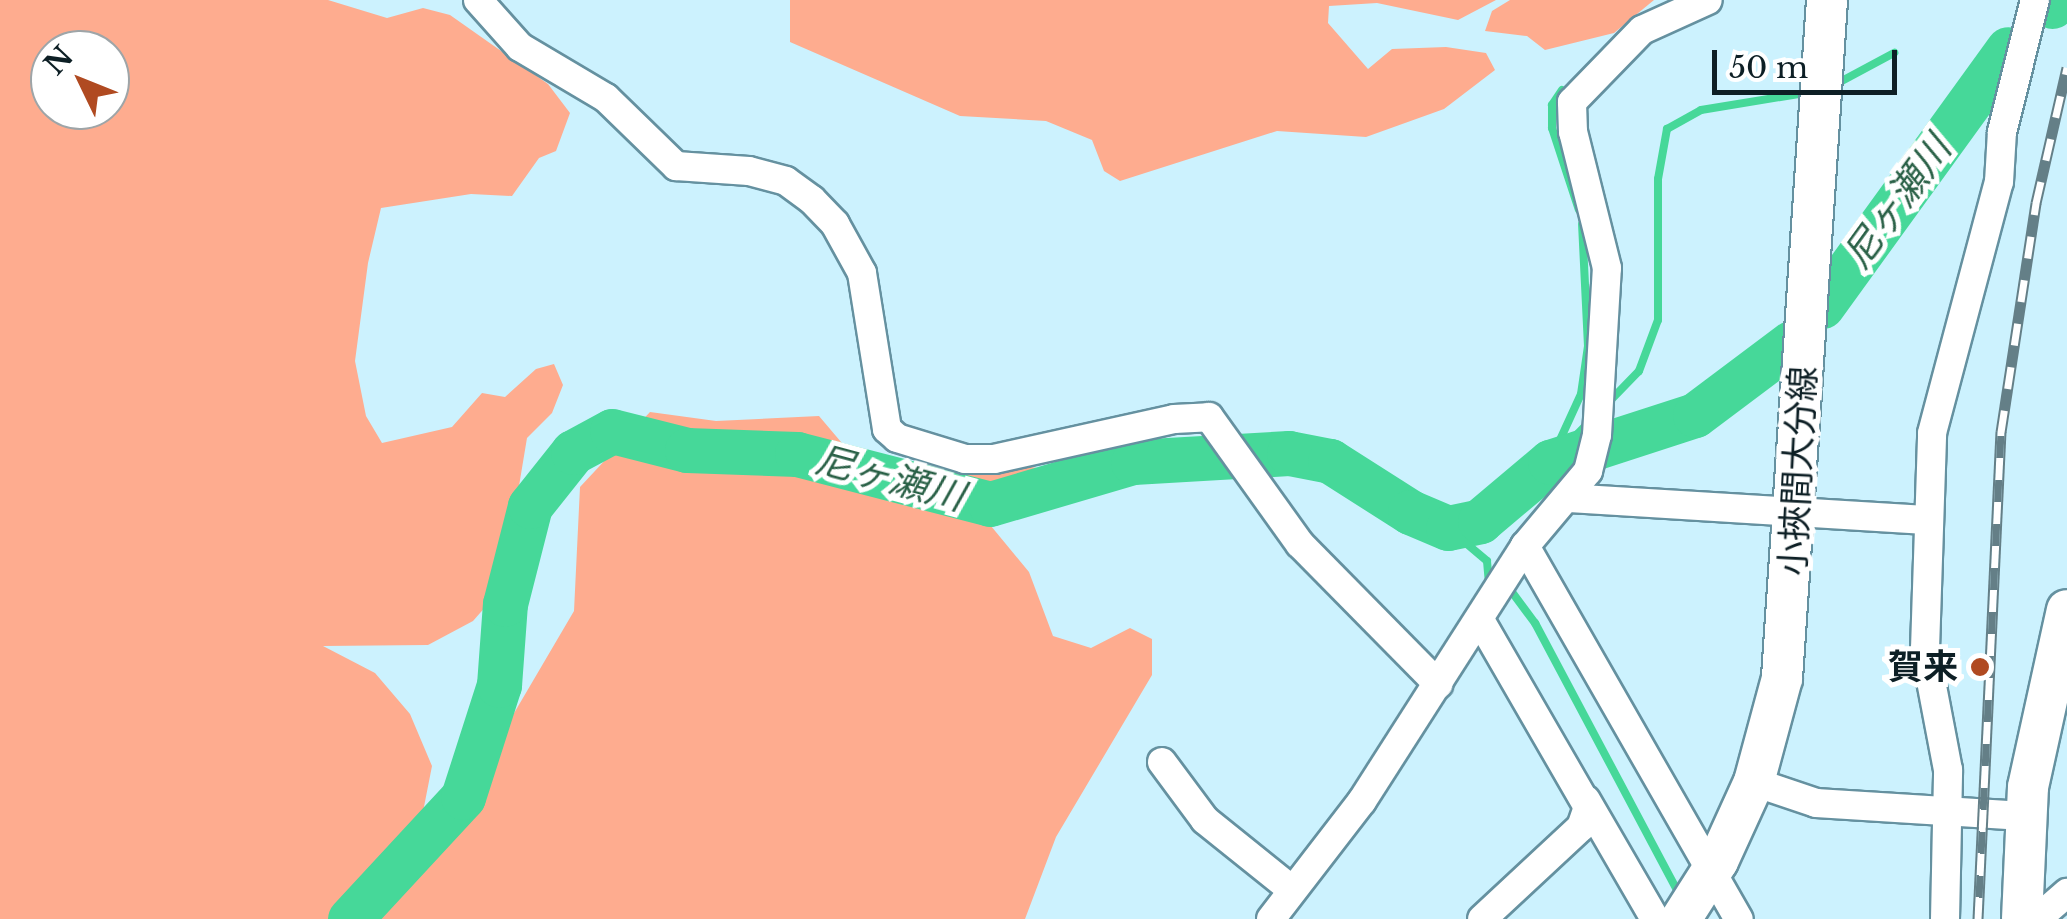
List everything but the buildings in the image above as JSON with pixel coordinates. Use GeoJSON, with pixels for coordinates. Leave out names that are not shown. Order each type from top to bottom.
{"type":"FeatureCollection","features":[{"type":"Feature","properties":{"kind":"main road","name":"小挾間大分線"},"geometry":{"type":"LineString","coordinates":[[1696,897],[1754,782],[1782,678],[1827,0]]}},
{"type":"Feature","properties":{"kind":"main road"},"geometry":{"type":"LineString","coordinates":[[2022,919],[2024,816],[2067,610]]}},
{"type":"Feature","properties":{"kind":"street"},"geometry":{"type":"LineString","coordinates":[[478,0],[520,47],[606,98],[676,166],[749,171],[786,181],[812,200],[835,224],[862,273],[888,429],[898,438],[965,459],[994,459],[1174,418],[1209,418],[1322,570],[1438,684]]}},
{"type":"Feature","properties":{"kind":"street"},"geometry":{"type":"LineString","coordinates":[[1272,919],[1438,684],[1519,556],[1567,498],[1592,459],[1601,390],[1606,252],[1573,132],[1572,102],[1642,30],[1708,0]]}},
{"type":"Feature","properties":{"kind":"street"},"geometry":{"type":"LineString","coordinates":[[1945,919],[1947,756],[1925,660],[1935,417],[1986,236],[2002,132],[2035,0]]}},
{"type":"Feature","properties":{"kind":"street"},"geometry":{"type":"LineString","coordinates":[[1567,498],[1928,520]]}},
{"type":"Feature","properties":{"kind":"street"},"geometry":{"type":"LineString","coordinates":[[1519,556],[1696,897],[1739,919]]}},
{"type":"Feature","properties":{"kind":"street"},"geometry":{"type":"LineString","coordinates":[[1480,620],[1655,919]]}},
{"type":"Feature","properties":{"kind":"street"},"geometry":{"type":"LineString","coordinates":[[1162,762],[1205,820],[1292,890]]}},
{"type":"Feature","properties":{"kind":"street"},"geometry":{"type":"LineString","coordinates":[[1754,782],[1816,803],[2024,816]]}},
{"type":"Feature","properties":{"kind":"street"},"geometry":{"type":"LineString","coordinates":[[1482,919],[1580,826],[1586,800]]}},
{"type":"Feature","properties":{"kind":"street"},"geometry":{"type":"LineString","coordinates":[[2037,919],[2067,892]]}},
{"type":"Feature","properties":{"kind":"shaded area"},"geometry":{"type":"Polygon","coordinates":[[[0,0],[328,0],[387,18],[423,8],[450,15],[548,84],[570,113],[556,151],[539,158],[512,196],[471,194],[381,208],[368,263],[355,361],[366,416],[382,443],[452,427],[482,393],[505,397],[536,369],[554,364],[563,385],[552,413],[527,438],[502,588],[473,621],[428,645],[323,646],[375,673],[410,714],[432,766],[421,822],[453,794],[510,720],[574,611],[580,487],[650,412],[716,421],[819,416],[880,488],[1016,464],[1042,469],[1030,490],[991,526],[1029,572],[1053,636],[1091,648],[1130,628],[1152,639],[1152,675],[1056,837],[1025,919],[0,919],[0,0]]]}},
{"type":"Feature","properties":{"kind":"shaded area"},"geometry":{"type":"Polygon","coordinates":[[[790,0],[1496,0],[1458,20],[1377,3],[1329,6],[1328,23],[1368,69],[1392,49],[1446,47],[1486,53],[1495,70],[1444,109],[1366,137],[1277,131],[1120,181],[1104,171],[1092,140],[1046,121],[960,116],[790,42],[790,0]]]}},
{"type":"Feature","properties":{"kind":"shaded area"},"geometry":{"type":"Polygon","coordinates":[[[1510,0],[1654,0],[1614,33],[1545,50],[1527,36],[1485,31],[1492,11],[1510,0]]]}},
{"type":"Feature","properties":{"kind":"waterway","name":"尼ヶ瀬川"},"geometry":{"type":"LineString","coordinates":[[2052,6],[2061,0]]}},
{"type":"Feature","properties":{"kind":"waterway","name":"尼ヶ瀬川"},"geometry":{"type":"LineString","coordinates":[[1822,306],[2008,49]]}},
{"type":"Feature","properties":{"kind":"waterway"},"geometry":{"type":"LineString","coordinates":[[1838,83],[1894,53]]}},
{"type":"Feature","properties":{"kind":"waterway"},"geometry":{"type":"LineString","coordinates":[[1562,90],[1552,105],[1552,128],[1579,210]]}},
{"type":"Feature","properties":{"kind":"waterway"},"geometry":{"type":"LineString","coordinates":[[1606,405],[1639,371],[1658,320],[1658,179],[1667,129],[1701,110],[1799,94]]}},
{"type":"Feature","properties":{"kind":"waterway"},"geometry":{"type":"LineString","coordinates":[[1554,453],[1581,394],[1588,346],[1582,224]]}},
{"type":"Feature","properties":{"kind":"waterway","name":"尼ヶ瀬川"},"geometry":{"type":"LineString","coordinates":[[350,919],[463,797],[499,685],[505,604],[530,506],[573,452],[612,431],[687,450],[797,454],[990,504],[1133,462],[1289,453],[1330,461],[1410,512],[1448,528],[1480,521],[1550,462],[1695,415],[1791,343]]}},
{"type":"Feature","properties":{"kind":"waterway"},"geometry":{"type":"LineString","coordinates":[[1550,462],[1589,422]]}},
{"type":"Feature","properties":{"kind":"waterway"},"geometry":{"type":"LineString","coordinates":[[1448,528],[1487,561],[1489,583]]}},
{"type":"Feature","properties":{"kind":"waterway"},"geometry":{"type":"LineString","coordinates":[[1506,584],[1535,623],[1679,894]]}},
{"type":"Feature","properties":{"kind":"railway"},"geometry":{"type":"LineString","coordinates":[[1978,919],[2001,432],[2036,203],[2067,68]]}},
{"type":"Feature","properties":{"kind":"place","name":"賀来"},"geometry":{"type":"Point","coordinates":[1980,667]}}]}
